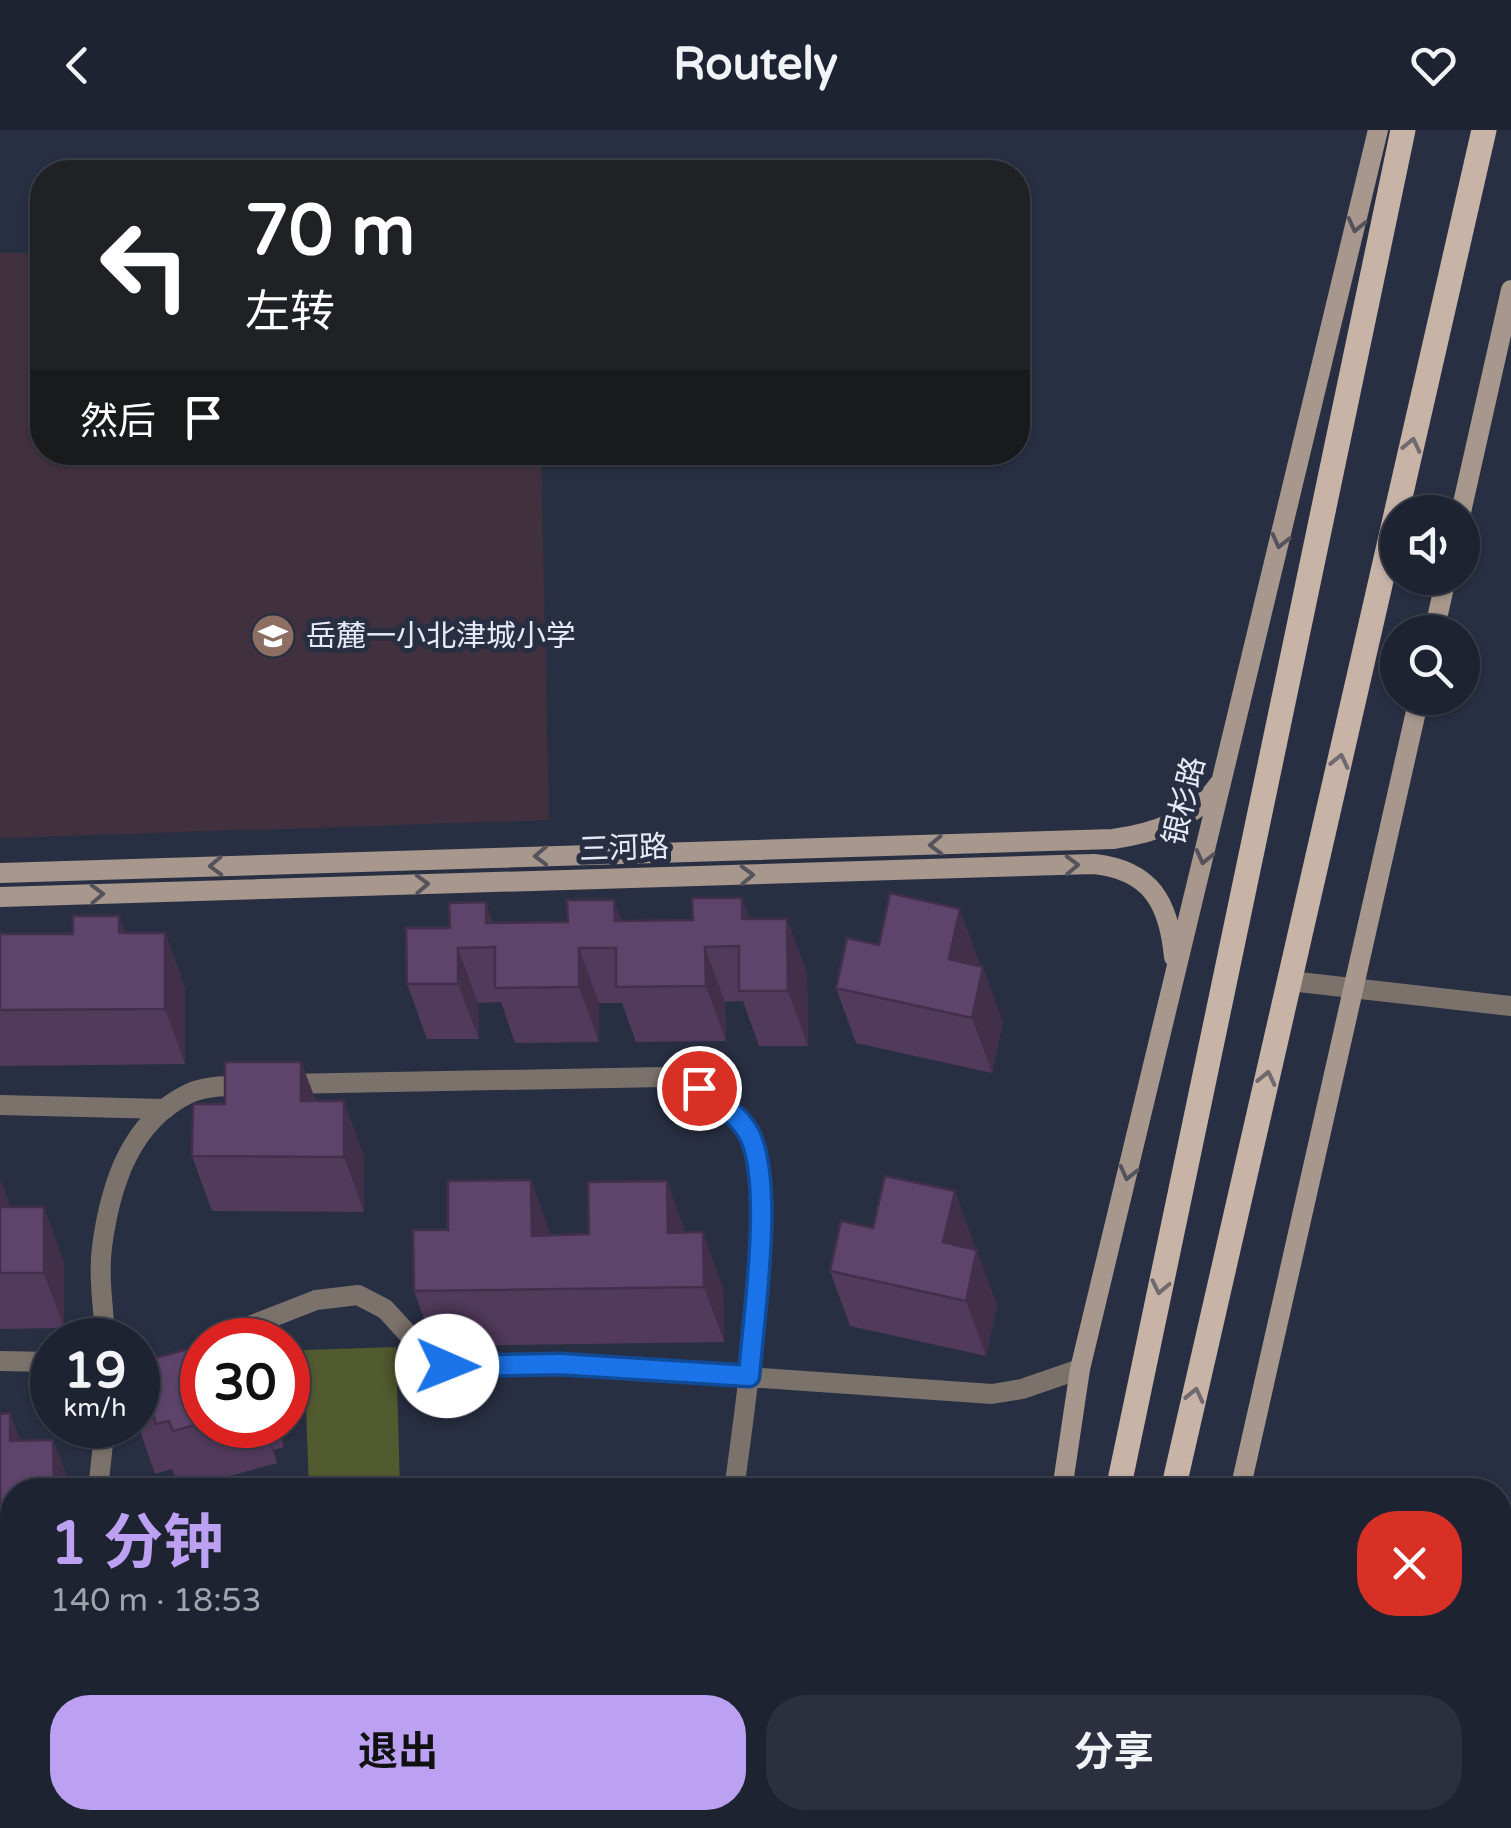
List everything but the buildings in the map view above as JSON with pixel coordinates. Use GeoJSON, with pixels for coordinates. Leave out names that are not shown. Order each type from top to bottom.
{"type":"FeatureCollection","features":[{"type":"Feature","properties":{"kind":"main road"},"geometry":{"type":"LineString","coordinates":[[1121,1478],[1404,130]]}},
{"type":"Feature","properties":{"kind":"main road"},"geometry":{"type":"LineString","coordinates":[[1176,1478],[1484,130]]}},
{"type":"Feature","properties":{"kind":"street","name":"银杉路"},"geometry":{"type":"LineString","coordinates":[[1064,1478],[1080,1369],[1378,130]]}},
{"type":"Feature","properties":{"kind":"street"},"geometry":{"type":"LineString","coordinates":[[1465,495],[1511,290]]}},
{"type":"Feature","properties":{"kind":"street"},"geometry":{"type":"LineString","coordinates":[[1243,1478],[1415,715]]}},
{"type":"Feature","properties":{"kind":"street","name":"三河路"},"geometry":{"type":"LineString","coordinates":[[0,873],[1112,839],[1165,827],[1190,814],[1209,799],[1223,778]]}},
{"type":"Feature","properties":{"kind":"street","name":"三河路"},"geometry":{"type":"LineString","coordinates":[[0,897],[1094,864],[1122,867],[1146,882],[1168,922],[1176,974]]}},
{"type":"Feature","properties":{"kind":"street"},"geometry":{"type":"LineString","coordinates":[[1290,981],[1511,1006]]}},
{"type":"Feature","properties":{"kind":"street"},"geometry":{"type":"LineString","coordinates":[[104,1318],[102,1248],[121,1166],[139,1132],[192,1092],[300,1083],[664,1077],[699,1088],[727,1109],[748,1130],[757,1162],[762,1194],[749,1376],[736,1478]]}},
{"type":"Feature","properties":{"kind":"street"},"geometry":{"type":"LineString","coordinates":[[0,1105],[165,1109]]}},
{"type":"Feature","properties":{"kind":"street"},"geometry":{"type":"LineString","coordinates":[[270,1318],[316,1300],[358,1295],[385,1309],[429,1358],[447,1366],[560,1364],[992,1394],[1022,1389],[1080,1369]]}},
{"type":"Feature","properties":{"kind":"street"},"geometry":{"type":"LineString","coordinates":[[0,1361],[30,1362]]}},
{"type":"Feature","properties":{"kind":"street"},"geometry":{"type":"LineString","coordinates":[[99,1478],[103,1448]]}},
{"type":"Feature","properties":{"kind":"shaded area","name":"岳麓一小北津城小学"},"geometry":{"type":"Polygon","coordinates":[[[0,253],[30,253],[30,465],[541,465],[549,820],[0,838],[0,253]]]}},
{"type":"Feature","properties":{"kind":"green space"},"geometry":{"type":"Polygon","coordinates":[[[396,1347],[400,1478],[309,1478],[310,1350],[396,1347]]]}},
{"type":"Feature","properties":{"kind":"place","name":"岳麓一小北津城小学"},"geometry":{"type":"Point","coordinates":[273,636]}},
{"type":"Feature","properties":{"kind":"route"},"geometry":{"type":"LineString","coordinates":[[447,1366],[560,1364],[749,1376],[762,1194],[757,1162],[748,1130],[699,1088]]}}]}
